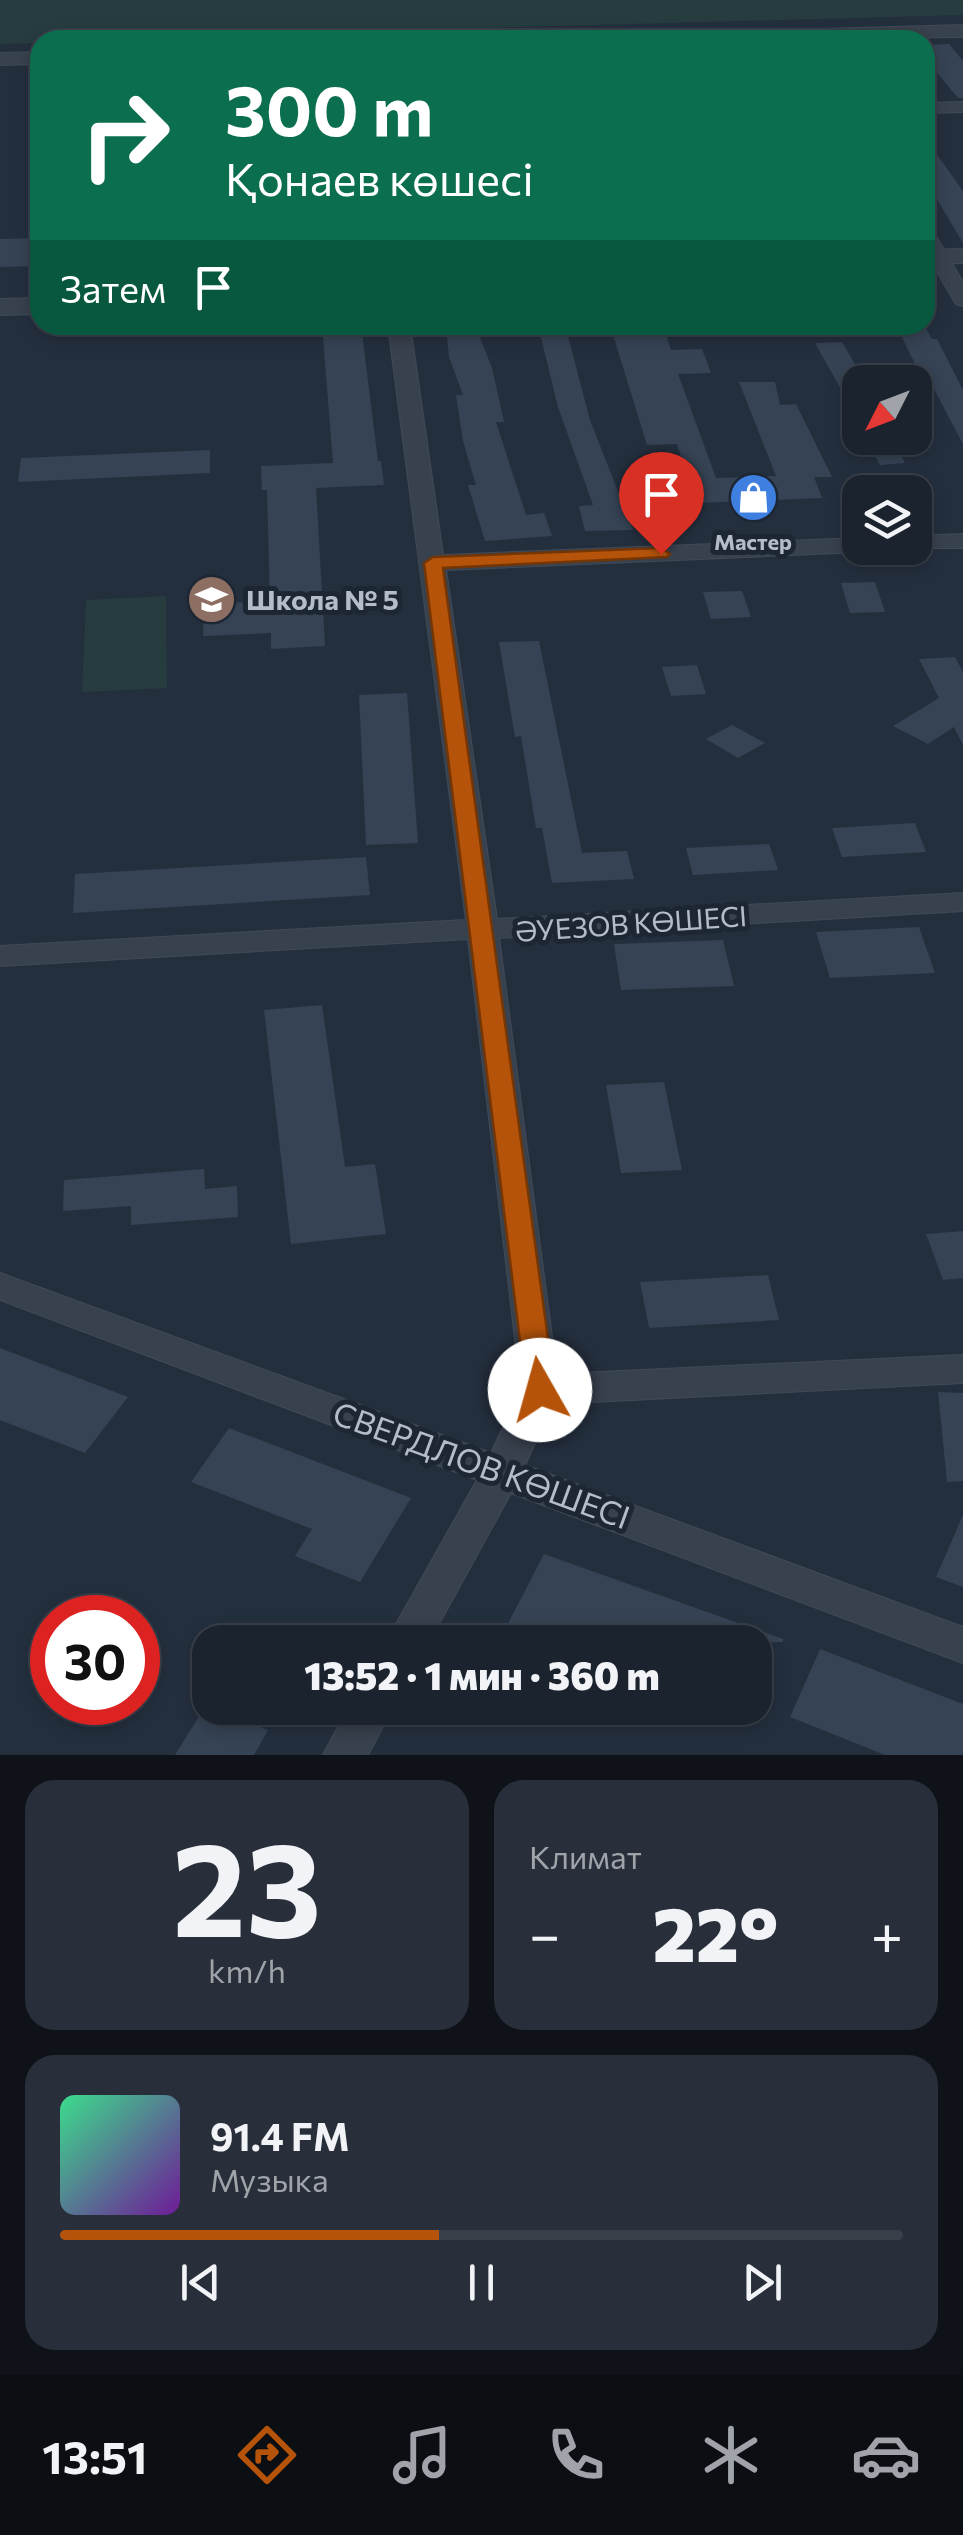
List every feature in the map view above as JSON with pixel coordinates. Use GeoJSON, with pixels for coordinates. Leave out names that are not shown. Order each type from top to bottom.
{"type":"FeatureCollection","features":[{"type":"Feature","properties":{"kind":"street"},"geometry":{"type":"LineString","coordinates":[[935,31],[963,30]]}},
{"type":"Feature","properties":{"kind":"street"},"geometry":{"type":"LineString","coordinates":[[0,59],[30,58]]}},
{"type":"Feature","properties":{"kind":"street"},"geometry":{"type":"LineString","coordinates":[[935,108],[963,107]]}},
{"type":"Feature","properties":{"kind":"street"},"geometry":{"type":"LineString","coordinates":[[941,260],[963,300]]}},
{"type":"Feature","properties":{"kind":"street"},"geometry":{"type":"LineString","coordinates":[[0,288],[30,287]]}},
{"type":"Feature","properties":{"kind":"street"},"geometry":{"type":"LineString","coordinates":[[0,307],[30,306]]}},
{"type":"Feature","properties":{"kind":"street"},"geometry":{"type":"LineString","coordinates":[[400,335],[484,932],[540,1390],[503,1470],[417,1625]]}},
{"type":"Feature","properties":{"kind":"street"},"geometry":{"type":"LineString","coordinates":[[932,542],[963,541]]}},
{"type":"Feature","properties":{"kind":"street"},"geometry":{"type":"LineString","coordinates":[[433,563],[842,547]]}},
{"type":"Feature","properties":{"kind":"street","name":"ӘУЕЗОВ КӨШЕСІ"},"geometry":{"type":"LineString","coordinates":[[0,956],[484,932],[963,902]]}},
{"type":"Feature","properties":{"kind":"street","name":"СВЕРДЛОВ КӨШЕСІ"},"geometry":{"type":"LineString","coordinates":[[0,1286],[503,1470],[963,1645]]}},
{"type":"Feature","properties":{"kind":"street"},"geometry":{"type":"LineString","coordinates":[[540,1390],[963,1369]]}},
{"type":"Feature","properties":{"kind":"street"},"geometry":{"type":"LineString","coordinates":[[345,1755],[362,1725]]}},
{"type":"Feature","properties":{"kind":"green space"},"geometry":{"type":"Polygon","coordinates":[[[0,0],[963,0],[963,15],[409,30],[30,30],[30,43],[0,44],[0,0]]]}},
{"type":"Feature","properties":{"kind":"green space"},"geometry":{"type":"Polygon","coordinates":[[[166,596],[167,688],[82,692],[86,600],[166,596]]]}},
{"type":"Feature","properties":{"kind":"building"},"geometry":{"type":"Polygon","coordinates":[[[949,44],[963,61],[963,98],[958,98],[935,70],[935,45],[949,44]]]}},
{"type":"Feature","properties":{"kind":"building"},"geometry":{"type":"Polygon","coordinates":[[[935,152],[963,191],[963,243],[935,196],[935,152]]]}},
{"type":"Feature","properties":{"kind":"building"},"geometry":{"type":"Polygon","coordinates":[[[30,238],[30,266],[0,267],[0,239],[30,238]]]}},
{"type":"Feature","properties":{"kind":"building"},"geometry":{"type":"Polygon","coordinates":[[[323,335],[362,335],[384,485],[316,488],[325,646],[271,649],[271,633],[203,636],[204,604],[270,601],[267,490],[262,490],[261,466],[333,463],[323,335]]]}},
{"type":"Feature","properties":{"kind":"building"},"geometry":{"type":"Polygon","coordinates":[[[447,335],[479,335],[492,368],[504,422],[496,422],[526,515],[544,513],[552,536],[485,541],[468,485],[476,485],[463,441],[456,395],[463,395],[449,357],[447,335]]]}},
{"type":"Feature","properties":{"kind":"building"},"geometry":{"type":"Polygon","coordinates":[[[540,335],[568,335],[590,420],[633,530],[585,531],[579,506],[593,505],[558,407],[540,335]]]}},
{"type":"Feature","properties":{"kind":"building"},"geometry":{"type":"Polygon","coordinates":[[[613,335],[666,335],[671,350],[702,349],[711,373],[678,374],[716,478],[776,476],[739,382],[775,382],[780,405],[796,404],[832,477],[814,477],[822,498],[696,503],[677,444],[647,445],[613,335]]]}},
{"type":"Feature","properties":{"kind":"building"},"geometry":{"type":"Polygon","coordinates":[[[901,335],[930,335],[937,339],[963,390],[963,444],[932,385],[932,365],[916,365],[901,335]]]}},
{"type":"Feature","properties":{"kind":"building"},"geometry":{"type":"Polygon","coordinates":[[[842,342],[855,365],[842,365],[842,391],[815,343],[842,342]]]}},
{"type":"Feature","properties":{"kind":"building"},"geometry":{"type":"Polygon","coordinates":[[[210,450],[210,473],[18,482],[21,458],[210,450]]]}},
{"type":"Feature","properties":{"kind":"building"},"geometry":{"type":"Polygon","coordinates":[[[874,455],[901,455],[905,463],[880,465],[874,455]]]}},
{"type":"Feature","properties":{"kind":"building"},"geometry":{"type":"Polygon","coordinates":[[[875,582],[885,612],[850,613],[841,583],[875,582]]]}},
{"type":"Feature","properties":{"kind":"building"},"geometry":{"type":"Polygon","coordinates":[[[742,591],[751,617],[711,619],[703,592],[742,591]]]}},
{"type":"Feature","properties":{"kind":"building"},"geometry":{"type":"Polygon","coordinates":[[[539,641],[582,853],[627,851],[634,879],[552,883],[542,828],[536,828],[521,736],[515,737],[499,642],[539,641]]]}},
{"type":"Feature","properties":{"kind":"building"},"geometry":{"type":"Polygon","coordinates":[[[955,657],[963,672],[963,745],[954,727],[928,744],[893,726],[939,698],[919,659],[955,657]]]}},
{"type":"Feature","properties":{"kind":"building"},"geometry":{"type":"Polygon","coordinates":[[[697,665],[706,694],[671,696],[662,667],[697,665]]]}},
{"type":"Feature","properties":{"kind":"building"},"geometry":{"type":"Polygon","coordinates":[[[407,693],[418,843],[366,845],[359,695],[407,693]]]}},
{"type":"Feature","properties":{"kind":"building"},"geometry":{"type":"Polygon","coordinates":[[[732,725],[765,743],[738,758],[706,739],[732,725]]]}},
{"type":"Feature","properties":{"kind":"building"},"geometry":{"type":"Polygon","coordinates":[[[915,823],[926,852],[842,857],[832,828],[915,823]]]}},
{"type":"Feature","properties":{"kind":"building"},"geometry":{"type":"Polygon","coordinates":[[[769,844],[778,870],[693,875],[686,848],[769,844]]]}},
{"type":"Feature","properties":{"kind":"building"},"geometry":{"type":"Polygon","coordinates":[[[366,857],[370,895],[73,913],[75,874],[366,857]]]}},
{"type":"Feature","properties":{"kind":"building"},"geometry":{"type":"Polygon","coordinates":[[[919,927],[935,973],[830,978],[816,932],[919,927]]]}},
{"type":"Feature","properties":{"kind":"building"},"geometry":{"type":"Polygon","coordinates":[[[723,940],[734,986],[621,990],[614,944],[723,940]]]}},
{"type":"Feature","properties":{"kind":"building"},"geometry":{"type":"Polygon","coordinates":[[[322,1005],[345,1167],[375,1164],[386,1234],[291,1244],[264,1010],[322,1005]]]}},
{"type":"Feature","properties":{"kind":"building"},"geometry":{"type":"Polygon","coordinates":[[[664,1082],[682,1170],[621,1173],[606,1085],[664,1082]]]}},
{"type":"Feature","properties":{"kind":"building"},"geometry":{"type":"Polygon","coordinates":[[[204,1169],[205,1189],[237,1186],[238,1217],[131,1225],[131,1206],[63,1211],[64,1180],[204,1169]]]}},
{"type":"Feature","properties":{"kind":"building"},"geometry":{"type":"Polygon","coordinates":[[[963,1231],[963,1278],[943,1280],[926,1234],[963,1231]]]}},
{"type":"Feature","properties":{"kind":"building"},"geometry":{"type":"Polygon","coordinates":[[[768,1275],[779,1320],[649,1328],[640,1282],[768,1275]]]}},
{"type":"Feature","properties":{"kind":"building"},"geometry":{"type":"Polygon","coordinates":[[[0,1348],[128,1397],[85,1453],[0,1420],[0,1348]]]}},
{"type":"Feature","properties":{"kind":"building"},"geometry":{"type":"Polygon","coordinates":[[[938,1392],[963,1393],[963,1481],[947,1482],[938,1392]]]}},
{"type":"Feature","properties":{"kind":"building"},"geometry":{"type":"Polygon","coordinates":[[[229,1428],[411,1498],[360,1582],[295,1556],[312,1529],[191,1482],[229,1428]]]}},
{"type":"Feature","properties":{"kind":"building"},"geometry":{"type":"Polygon","coordinates":[[[963,1515],[963,1587],[936,1577],[963,1515]]]}},
{"type":"Feature","properties":{"kind":"building"},"geometry":{"type":"Polygon","coordinates":[[[544,1554],[744,1625],[507,1625],[544,1554]]]}},
{"type":"Feature","properties":{"kind":"building"},"geometry":{"type":"Polygon","coordinates":[[[820,1649],[963,1704],[963,1755],[885,1755],[790,1717],[820,1649]]]}},
{"type":"Feature","properties":{"kind":"building"},"geometry":{"type":"Polygon","coordinates":[[[194,1725],[256,1725],[268,1730],[254,1755],[175,1755],[194,1725]]]}},
{"type":"Feature","properties":{"kind":"place","name":"Мастер"},"geometry":{"type":"Point","coordinates":[753,497]}},
{"type":"Feature","properties":{"kind":"place","name":"Школа № 5"},"geometry":{"type":"Point","coordinates":[211,599]}},
{"type":"Feature","properties":{"kind":"route"},"geometry":{"type":"LineString","coordinates":[[540,1390],[484,932],[433,563],[661,554]]}}]}
